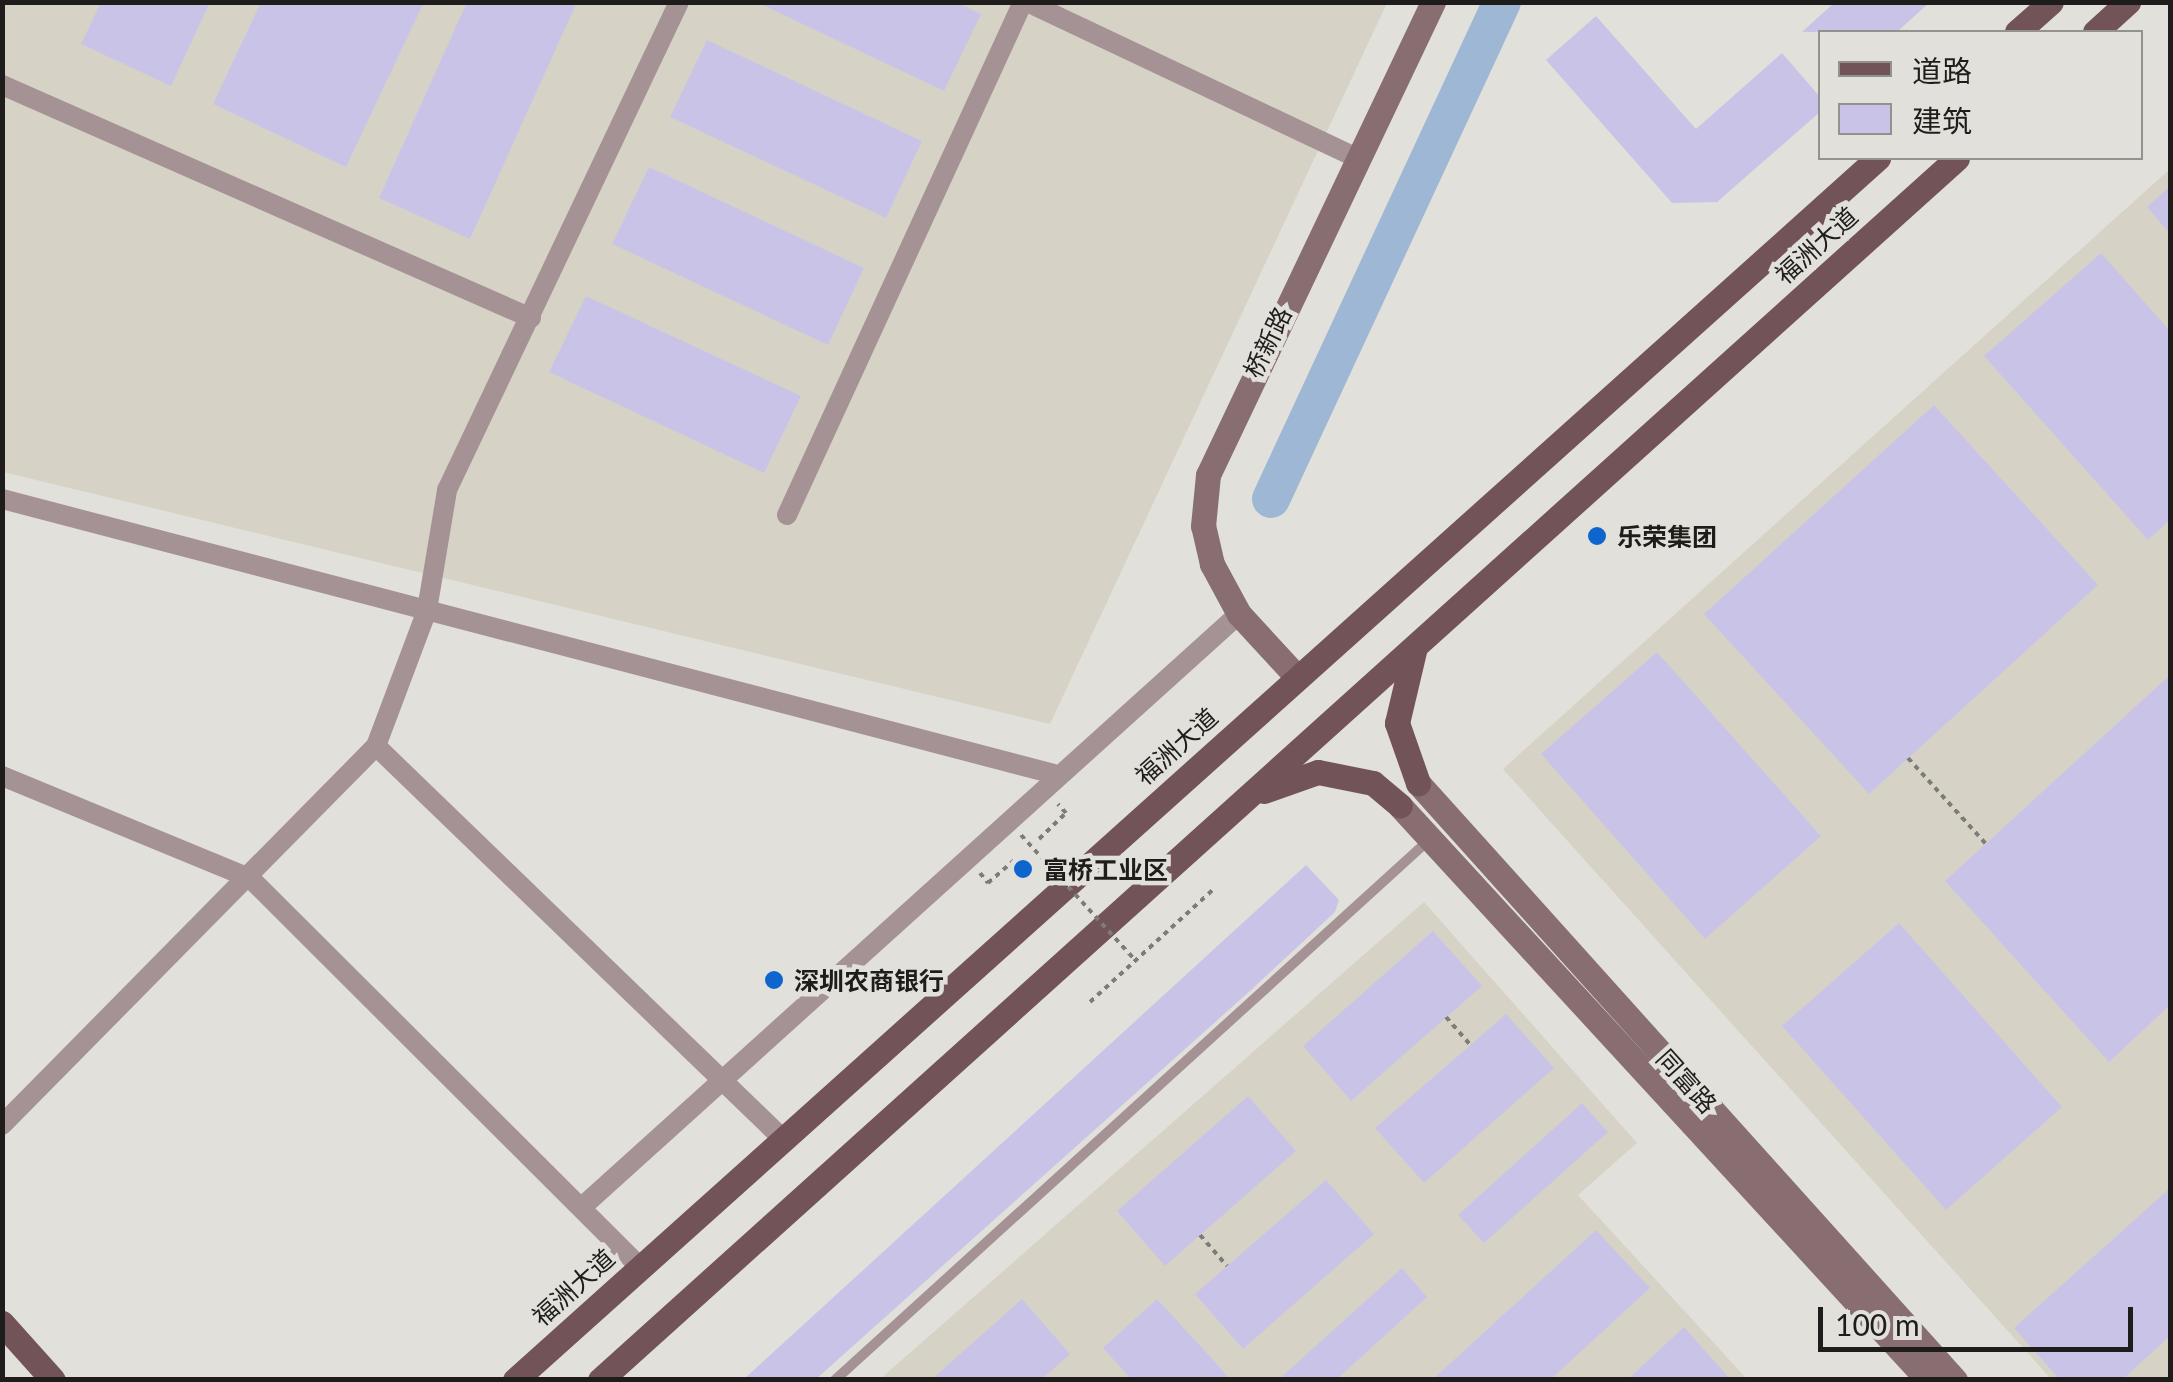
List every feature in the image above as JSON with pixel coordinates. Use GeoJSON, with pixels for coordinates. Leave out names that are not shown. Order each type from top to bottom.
{"type":"FeatureCollection","features":[{"type":"Feature","properties":{"kind":"main road"},"geometry":{"type":"LineString","coordinates":[[2020,30],[2051,2]]}},
{"type":"Feature","properties":{"kind":"main road"},"geometry":{"type":"LineString","coordinates":[[2097,30],[2128,2]]}},
{"type":"Feature","properties":{"kind":"main road","name":"福洲大道"},"geometry":{"type":"LineString","coordinates":[[515,1380],[1876,160]]}},
{"type":"Feature","properties":{"kind":"main road","name":"福洲大道"},"geometry":{"type":"LineString","coordinates":[[600,1380],[1955,160]]}},
{"type":"Feature","properties":{"kind":"main road"},"geometry":{"type":"LineString","coordinates":[[1415,648],[1397,723],[1418,783]]}},
{"type":"Feature","properties":{"kind":"main road"},"geometry":{"type":"LineString","coordinates":[[1250,797],[1318,772],[1373,783],[1400,806]]}},
{"type":"Feature","properties":{"kind":"main road"},"geometry":{"type":"LineString","coordinates":[[2,1323],[53,1380]]}},
{"type":"Feature","properties":{"kind":"street"},"geometry":{"type":"LineString","coordinates":[[2,1125],[250,878],[376,746],[427,610],[448,490],[679,2]]}},
{"type":"Feature","properties":{"kind":"street"},"geometry":{"type":"LineString","coordinates":[[788,515],[1025,2],[1357,158]]}},
{"type":"Feature","properties":{"kind":"street","name":"桥新路"},"geometry":{"type":"LineString","coordinates":[[1297,677],[1239,614],[1203,526],[1208,474],[1433,2]]}},
{"type":"Feature","properties":{"kind":"street"},"geometry":{"type":"LineString","coordinates":[[2,85],[530,318]]}},
{"type":"Feature","properties":{"kind":"street"},"geometry":{"type":"LineString","coordinates":[[2,499],[1054,774]]}},
{"type":"Feature","properties":{"kind":"street"},"geometry":{"type":"LineString","coordinates":[[582,1207],[1054,774],[1239,614]]}},
{"type":"Feature","properties":{"kind":"street"},"geometry":{"type":"LineString","coordinates":[[376,746],[783,1139]]}},
{"type":"Feature","properties":{"kind":"street"},"geometry":{"type":"LineString","coordinates":[[2,776],[250,878],[640,1268]]}},
{"type":"Feature","properties":{"kind":"street","name":"同富路"},"geometry":{"type":"LineString","coordinates":[[1418,783],[1955,1380]]}},
{"type":"Feature","properties":{"kind":"street","name":"同富路"},"geometry":{"type":"LineString","coordinates":[[1400,806],[1928,1380]]}},
{"type":"Feature","properties":{"kind":"lane"},"geometry":{"type":"LineString","coordinates":[[835,1380],[1430,839]]}},
{"type":"Feature","properties":{"kind":"path"},"geometry":{"type":"LineString","coordinates":[[1908,758],[1986,844]]}},
{"type":"Feature","properties":{"kind":"path"},"geometry":{"type":"LineString","coordinates":[[1039,839],[1066,813],[1058,803],[1046,814]]}},
{"type":"Feature","properties":{"kind":"path"},"geometry":{"type":"LineString","coordinates":[[1007,848],[1034,825]]}},
{"type":"Feature","properties":{"kind":"path"},"geometry":{"type":"LineString","coordinates":[[1021,836],[1135,960]]}},
{"type":"Feature","properties":{"kind":"path"},"geometry":{"type":"LineString","coordinates":[[993,861],[979,873],[988,883],[1018,858]]}},
{"type":"Feature","properties":{"kind":"path"},"geometry":{"type":"LineString","coordinates":[[1090,1002],[1215,888]]}},
{"type":"Feature","properties":{"kind":"path"},"geometry":{"type":"LineString","coordinates":[[1446,1018],[1470,1045]]}},
{"type":"Feature","properties":{"kind":"path"},"geometry":{"type":"LineString","coordinates":[[1200,1235],[1227,1266]]}},
{"type":"Feature","properties":{"kind":"shaded area"},"geometry":{"type":"Polygon","coordinates":[[[3,3],[1387,3],[1050,724],[3,472],[3,3]]]}},
{"type":"Feature","properties":{"kind":"shaded area"},"geometry":{"type":"Polygon","coordinates":[[[2170,169],[2170,1379],[2051,1379],[1503,769],[2170,169]]]}},
{"type":"Feature","properties":{"kind":"shaded area"},"geometry":{"type":"Polygon","coordinates":[[[1424,902],[1637,1143],[1578,1195],[1747,1379],[879,1380],[1424,902]]]}},
{"type":"Feature","properties":{"kind":"building"},"geometry":{"type":"Polygon","coordinates":[[[101,2],[210,2],[171,86],[81,44],[101,2]]]}},
{"type":"Feature","properties":{"kind":"building"},"geometry":{"type":"Polygon","coordinates":[[[261,2],[424,2],[346,167],[213,104],[261,2]]]}},
{"type":"Feature","properties":{"kind":"building"},"geometry":{"type":"Polygon","coordinates":[[[467,2],[577,2],[470,239],[379,198],[467,2]]]}},
{"type":"Feature","properties":{"kind":"building"},"geometry":{"type":"Polygon","coordinates":[[[756,2],[956,2],[981,14],[944,91],[756,2]]]}},
{"type":"Feature","properties":{"kind":"building"},"geometry":{"type":"Polygon","coordinates":[[[1835,2],[1930,2],[1899,30],[1802,32],[1835,2]]]}},
{"type":"Feature","properties":{"kind":"building"},"geometry":{"type":"Polygon","coordinates":[[[1596,16],[1696,129],[1782,53],[1818,95],[1818,114],[1717,202],[1672,203],[1546,60],[1596,16]]]}},
{"type":"Feature","properties":{"kind":"building"},"geometry":{"type":"Polygon","coordinates":[[[707,40],[922,141],[886,218],[670,117],[707,40]]]}},
{"type":"Feature","properties":{"kind":"building"},"geometry":{"type":"Polygon","coordinates":[[[649,167],[864,268],[828,345],[612,244],[649,167]]]}},
{"type":"Feature","properties":{"kind":"building"},"geometry":{"type":"Polygon","coordinates":[[[2170,186],[2170,234],[2147,207],[2170,186]]]}},
{"type":"Feature","properties":{"kind":"building"},"geometry":{"type":"Polygon","coordinates":[[[2101,253],[2170,331],[2170,520],[2148,540],[1984,356],[2101,253]]]}},
{"type":"Feature","properties":{"kind":"building"},"geometry":{"type":"Polygon","coordinates":[[[586,296],[801,396],[764,473],[549,372],[586,296]]]}},
{"type":"Feature","properties":{"kind":"building"},"geometry":{"type":"Polygon","coordinates":[[[1934,405],[2098,585],[1869,794],[1704,614],[1934,405]]]}},
{"type":"Feature","properties":{"kind":"building"},"geometry":{"type":"Polygon","coordinates":[[[1657,652],[1821,836],[1705,939],[1541,754],[1657,652]]]}},
{"type":"Feature","properties":{"kind":"building"},"geometry":{"type":"Polygon","coordinates":[[[2170,675],[2170,1005],[2109,1062],[1945,881],[2170,675]]]}},
{"type":"Feature","properties":{"kind":"building"},"geometry":{"type":"Polygon","coordinates":[[[1306,865],[1339,900],[1335,912],[1251,990],[815,1380],[743,1380],[1306,865]]]}},
{"type":"Feature","properties":{"kind":"building"},"geometry":{"type":"Polygon","coordinates":[[[1899,923],[2062,1107],[1946,1210],[1782,1026],[1899,923]]]}},
{"type":"Feature","properties":{"kind":"building"},"geometry":{"type":"Polygon","coordinates":[[[1433,931],[1482,986],[1351,1101],[1303,1046],[1433,931]]]}},
{"type":"Feature","properties":{"kind":"building"},"geometry":{"type":"Polygon","coordinates":[[[1506,1014],[1554,1068],[1424,1183],[1375,1128],[1506,1014]]]}},
{"type":"Feature","properties":{"kind":"building"},"geometry":{"type":"Polygon","coordinates":[[[1248,1096],[1296,1151],[1165,1266],[1117,1211],[1248,1096]]]}},
{"type":"Feature","properties":{"kind":"building"},"geometry":{"type":"Polygon","coordinates":[[[1582,1103],[1608,1132],[1484,1243],[1458,1215],[1582,1103]]]}},
{"type":"Feature","properties":{"kind":"building"},"geometry":{"type":"Polygon","coordinates":[[[1326,1180],[1374,1234],[1243,1349],[1195,1294],[1326,1180]]]}},
{"type":"Feature","properties":{"kind":"building"},"geometry":{"type":"Polygon","coordinates":[[[2170,1188],[2170,1336],[2122,1380],[2060,1380],[2014,1328],[2170,1188]]]}},
{"type":"Feature","properties":{"kind":"building"},"geometry":{"type":"Polygon","coordinates":[[[1596,1230],[1650,1288],[1550,1380],[1432,1380],[1596,1230]]]}},
{"type":"Feature","properties":{"kind":"building"},"geometry":{"type":"Polygon","coordinates":[[[1402,1268],[1427,1297],[1336,1380],[1278,1380],[1402,1268]]]}},
{"type":"Feature","properties":{"kind":"building"},"geometry":{"type":"Polygon","coordinates":[[[1022,1299],[1070,1354],[1041,1380],[931,1380],[1022,1299]]]}},
{"type":"Feature","properties":{"kind":"building"},"geometry":{"type":"Polygon","coordinates":[[[1157,1299],[1230,1380],[1132,1380],[1103,1348],[1157,1299]]]}},
{"type":"Feature","properties":{"kind":"building"},"geometry":{"type":"Polygon","coordinates":[[[1684,1327],[1731,1380],[1627,1380],[1684,1327]]]}},
{"type":"Feature","properties":{"kind":"waterway"},"geometry":{"type":"LineString","coordinates":[[1271,499],[1502,2]]}},
{"type":"Feature","properties":{"kind":"place","name":"乐荣集团"},"geometry":{"type":"Point","coordinates":[1597,536]}},
{"type":"Feature","properties":{"kind":"place","name":"富桥工业区"},"geometry":{"type":"Point","coordinates":[1023,869]}},
{"type":"Feature","properties":{"kind":"place","name":"深圳农商银行"},"geometry":{"type":"Point","coordinates":[774,980]}}]}
